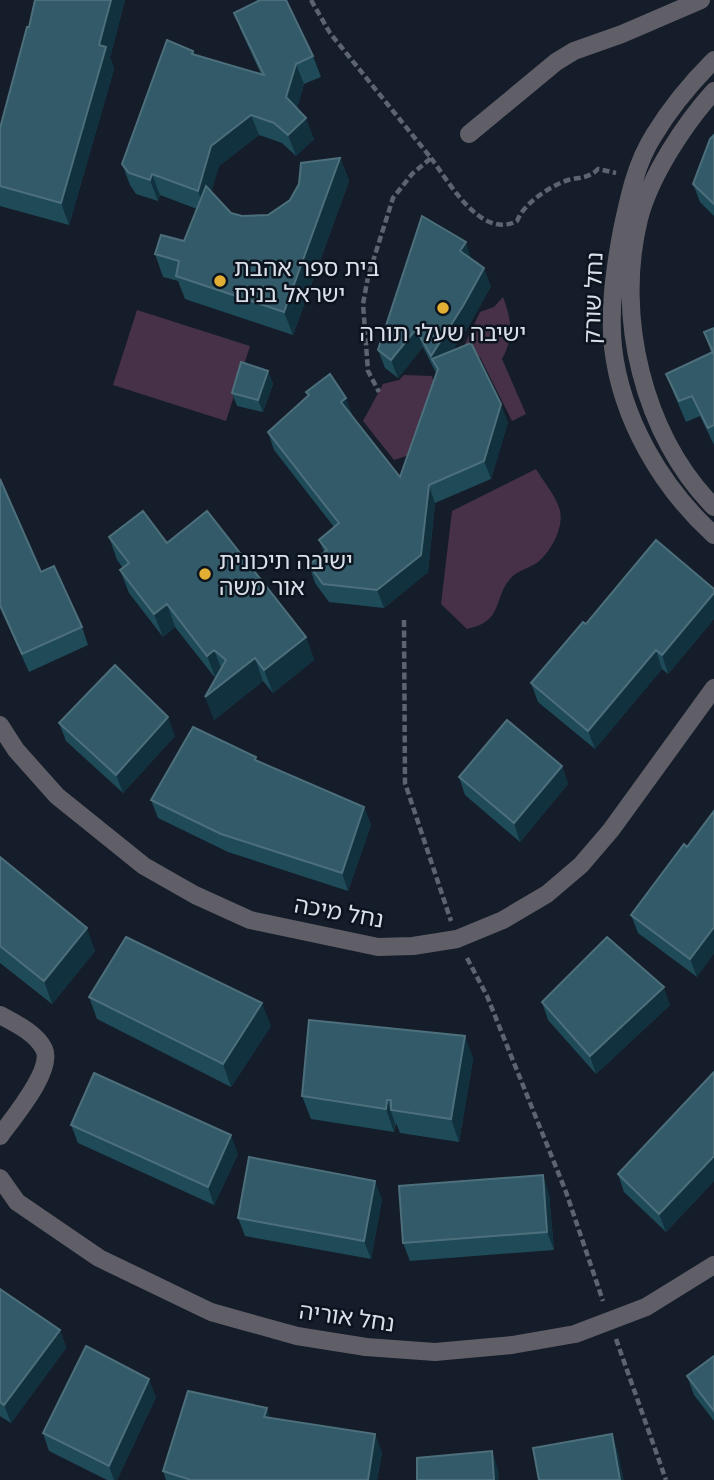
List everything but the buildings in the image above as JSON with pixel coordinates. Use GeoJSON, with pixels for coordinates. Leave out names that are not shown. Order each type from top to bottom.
{"type":"FeatureCollection","features":[{"type":"Feature","properties":{"kind":"street"},"geometry":{"type":"LineString","coordinates":[[469,134],[556,62],[574,51],[622,34],[701,0]]}},
{"type":"Feature","properties":{"kind":"street","name":"נחל שורק"},"geometry":{"type":"LineString","coordinates":[[714,60],[682,93],[652,136],[634,178],[615,264],[612,316],[613,347],[619,380],[640,437],[655,467],[681,502],[714,535]]}},
{"type":"Feature","properties":{"kind":"street","name":"נחל שורק"},"geometry":{"type":"LineString","coordinates":[[714,91],[688,122],[672,147],[639,218],[633,264],[632,317],[636,353],[656,420],[676,455],[714,507]]}},
{"type":"Feature","properties":{"kind":"street","name":"נחל מיכה"},"geometry":{"type":"LineString","coordinates":[[0,725],[16,750],[57,796],[144,866],[206,900],[250,920],[378,947],[413,946],[457,939],[503,920],[547,894],[581,865],[611,830],[714,688]]}},
{"type":"Feature","properties":{"kind":"street"},"geometry":{"type":"LineString","coordinates":[[0,1015],[35,1037],[45,1050],[45,1064],[40,1076],[0,1136]]}},
{"type":"Feature","properties":{"kind":"street","name":"נחל אוריה"},"geometry":{"type":"LineString","coordinates":[[0,1178],[17,1202],[99,1258],[211,1312],[297,1336],[366,1347],[435,1352],[525,1343],[576,1334],[646,1307],[714,1265]]}},
{"type":"Feature","properties":{"kind":"path"},"geometry":{"type":"LineString","coordinates":[[311,0],[330,33],[468,206],[484,220],[499,225],[517,220],[529,201],[565,181],[591,176],[598,169],[634,178]]}},
{"type":"Feature","properties":{"kind":"path"},"geometry":{"type":"LineString","coordinates":[[379,392],[368,371],[363,304],[368,277],[393,198],[412,174],[431,158]]}},
{"type":"Feature","properties":{"kind":"path"},"geometry":{"type":"LineString","coordinates":[[404,620],[405,783],[457,939],[487,996],[566,1192],[666,1480]]}},
{"type":"Feature","properties":{"kind":"shaded area"},"geometry":{"type":"Polygon","coordinates":[[[503,297],[510,329],[502,359],[526,414],[512,421],[480,357],[459,357],[480,312],[494,307],[503,297]]]}},
{"type":"Feature","properties":{"kind":"shaded area"},"geometry":{"type":"Polygon","coordinates":[[[137,310],[250,346],[226,421],[113,385],[137,310]]]}},
{"type":"Feature","properties":{"kind":"shaded area"},"geometry":{"type":"Polygon","coordinates":[[[404,375],[432,376],[437,396],[416,453],[394,460],[363,421],[383,384],[399,380],[404,375]]]}},
{"type":"Feature","properties":{"kind":"shaded area"},"geometry":{"type":"Polygon","coordinates":[[[536,469],[560,511],[560,525],[555,540],[538,562],[510,579],[487,621],[467,629],[441,604],[452,511],[536,469]]]}},
{"type":"Feature","properties":{"kind":"place","name":"בית ספר אהבת ישראל בנים"},"geometry":{"type":"Point","coordinates":[220,281]}},
{"type":"Feature","properties":{"kind":"place","name":"ישיבה שעלי תורה"},"geometry":{"type":"Point","coordinates":[443,308]}},
{"type":"Feature","properties":{"kind":"place","name":"ישיבה תיכונית אור משה"},"geometry":{"type":"Point","coordinates":[205,574]}}]}
